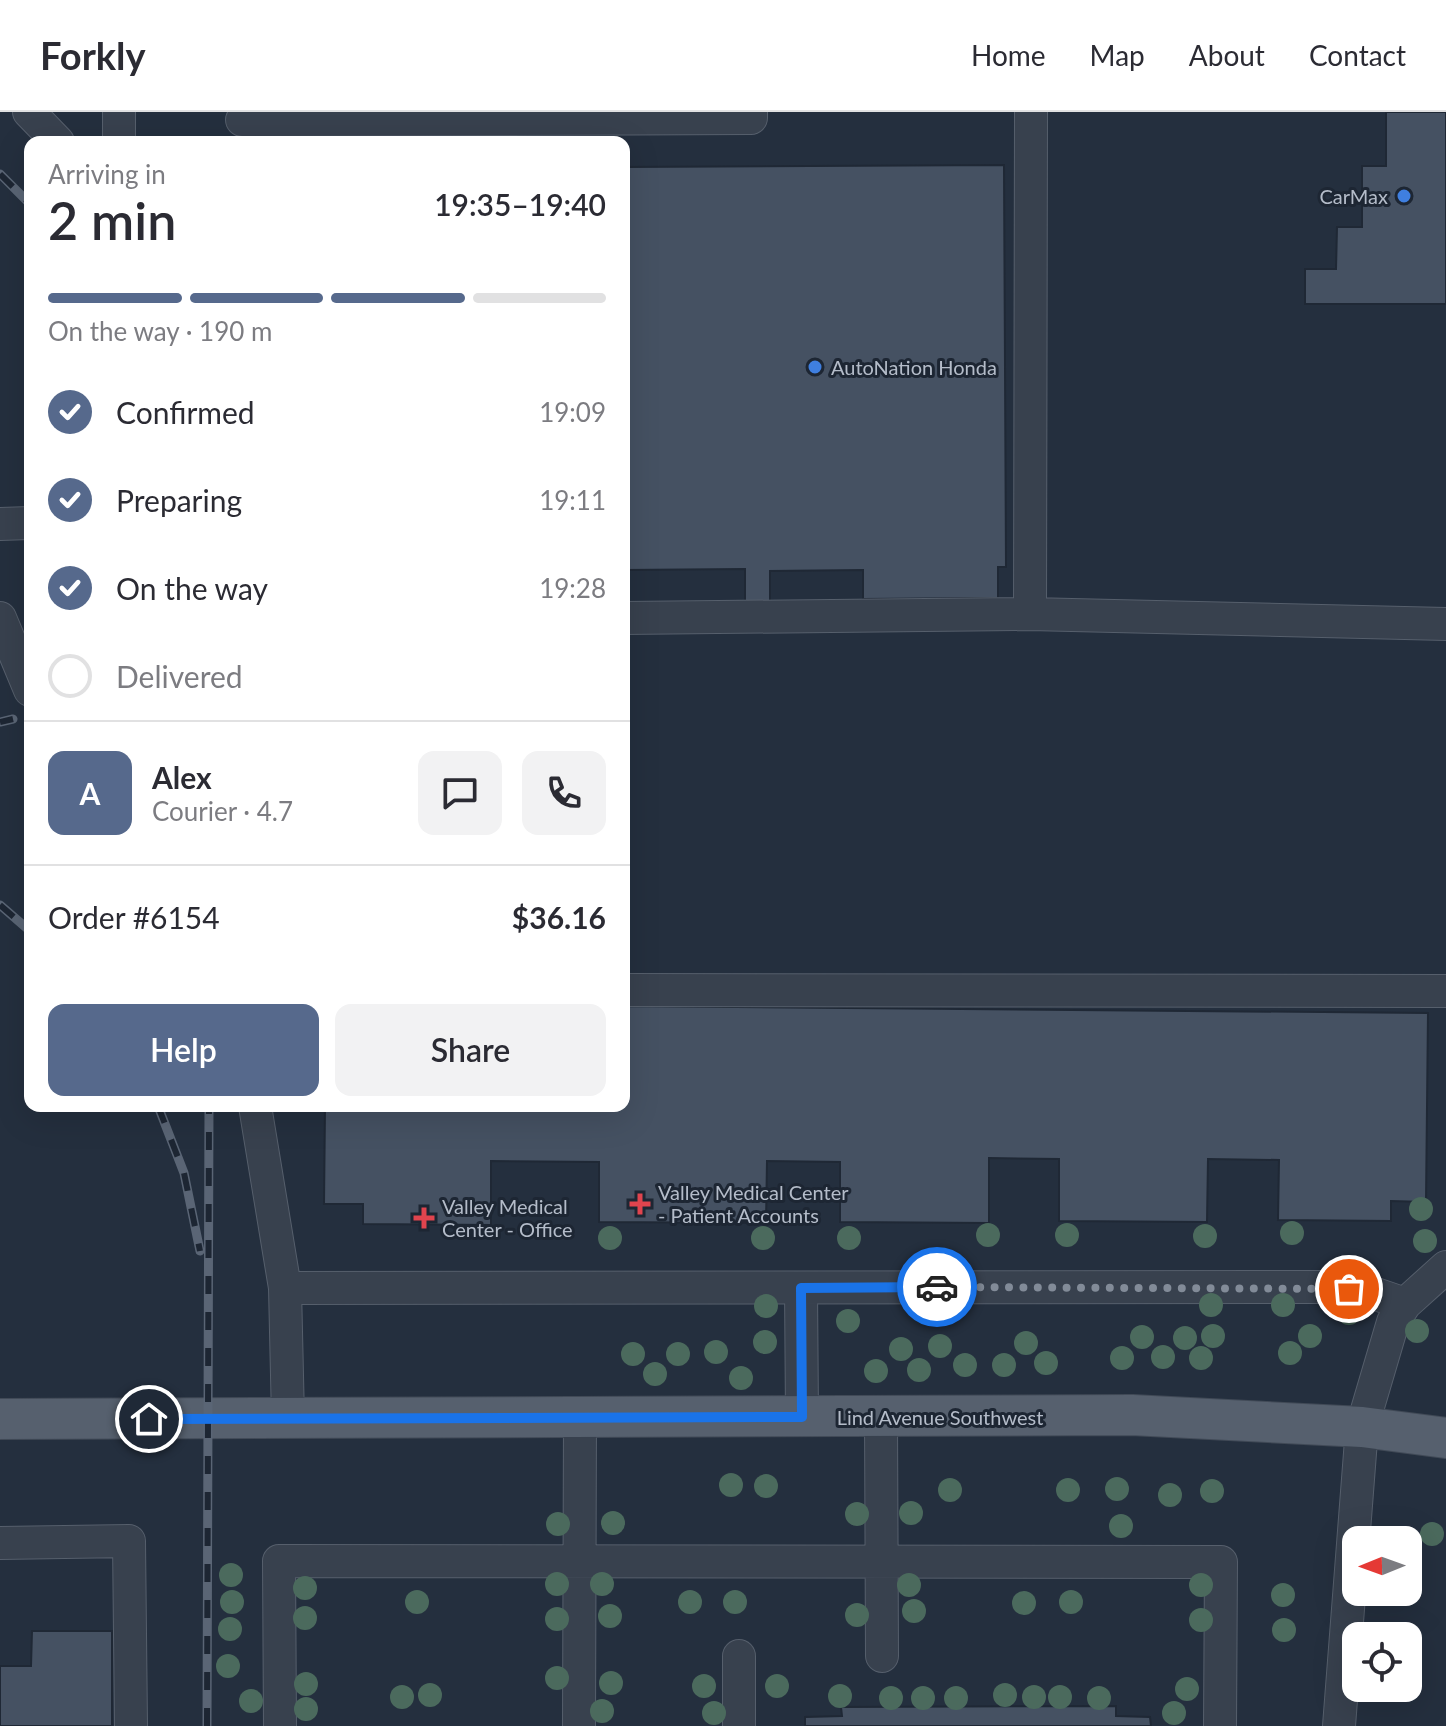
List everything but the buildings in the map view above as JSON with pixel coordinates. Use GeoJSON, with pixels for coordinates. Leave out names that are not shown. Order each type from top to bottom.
{"type":"FeatureCollection","features":[{"type":"Feature","properties":{"kind":"main road","name":"Lind Avenue Southwest"},"geometry":{"type":"LineString","coordinates":[[0,1419],[1132,1415],[1362,1427],[1446,1438]]}},
{"type":"Feature","properties":{"kind":"street"},"geometry":{"type":"LineString","coordinates":[[29,112],[52,136]]}},
{"type":"Feature","properties":{"kind":"street"},"geometry":{"type":"LineString","coordinates":[[119,112],[119,136]]}},
{"type":"Feature","properties":{"kind":"street"},"geometry":{"type":"LineString","coordinates":[[242,125],[363,130],[751,118],[751,112]]}},
{"type":"Feature","properties":{"kind":"street"},"geometry":{"type":"LineString","coordinates":[[1030,614],[1031,112]]}},
{"type":"Feature","properties":{"kind":"street"},"geometry":{"type":"LineString","coordinates":[[0,524],[24,523]]}},
{"type":"Feature","properties":{"kind":"street"},"geometry":{"type":"LineString","coordinates":[[630,618],[1030,614],[1446,624]]}},
{"type":"Feature","properties":{"kind":"street"},"geometry":{"type":"LineString","coordinates":[[0,618],[24,676]]}},
{"type":"Feature","properties":{"kind":"street"},"geometry":{"type":"LineString","coordinates":[[630,990],[1446,991]]}},
{"type":"Feature","properties":{"kind":"street"},"geometry":{"type":"LineString","coordinates":[[256,1112],[285,1288],[288,1419]]}},
{"type":"Feature","properties":{"kind":"street"},"geometry":{"type":"LineString","coordinates":[[1339,1726],[1362,1427],[1393,1322],[1405,1304],[1446,1267]]}},
{"type":"Feature","properties":{"kind":"street"},"geometry":{"type":"LineString","coordinates":[[285,1288],[1328,1287],[1370,1292],[1405,1304]]}},
{"type":"Feature","properties":{"kind":"street"},"geometry":{"type":"LineString","coordinates":[[801,1288],[802,1417]]}},
{"type":"Feature","properties":{"kind":"street"},"geometry":{"type":"LineString","coordinates":[[579,1726],[580,1418]]}},
{"type":"Feature","properties":{"kind":"street"},"geometry":{"type":"LineString","coordinates":[[881,1418],[882,1656]]}},
{"type":"Feature","properties":{"kind":"street"},"geometry":{"type":"LineString","coordinates":[[0,1543],[129,1541],[131,1726]]}},
{"type":"Feature","properties":{"kind":"street"},"geometry":{"type":"LineString","coordinates":[[280,1726],[279,1561],[1221,1562],[1220,1726]]}},
{"type":"Feature","properties":{"kind":"street"},"geometry":{"type":"LineString","coordinates":[[739,1656],[739,1726]]}},
{"type":"Feature","properties":{"kind":"railway"},"geometry":{"type":"LineString","coordinates":[[0,174],[24,198]]}},
{"type":"Feature","properties":{"kind":"railway"},"geometry":{"type":"LineString","coordinates":[[0,722],[13,719]]}},
{"type":"Feature","properties":{"kind":"railway"},"geometry":{"type":"LineString","coordinates":[[0,905],[24,926]]}},
{"type":"Feature","properties":{"kind":"railway"},"geometry":{"type":"LineString","coordinates":[[160,1112],[184,1173],[200,1251]]}},
{"type":"Feature","properties":{"kind":"railway"},"geometry":{"type":"LineString","coordinates":[[207,1726],[209,1112]]}},
{"type":"Feature","properties":{"kind":"way so far"},"geometry":{"type":"LineString","coordinates":[[937,1287],[1349,1289]]}},
{"type":"Feature","properties":{"kind":"place","name":"CarMax"},"geometry":{"type":"Point","coordinates":[1404,196]}},
{"type":"Feature","properties":{"kind":"place","name":"AutoNation Honda"},"geometry":{"type":"Point","coordinates":[815,367]}},
{"type":"Feature","properties":{"kind":"place","name":"Valley Medical Center - Patient Accounts"},"geometry":{"type":"Point","coordinates":[640,1204]}},
{"type":"Feature","properties":{"kind":"place","name":"Valley Medical Center - Office"},"geometry":{"type":"Point","coordinates":[424,1218]}},
{"type":"Feature","properties":{"kind":"route"},"geometry":{"type":"LineString","coordinates":[[149,1419],[802,1417],[801,1288],[937,1287]]}}]}
